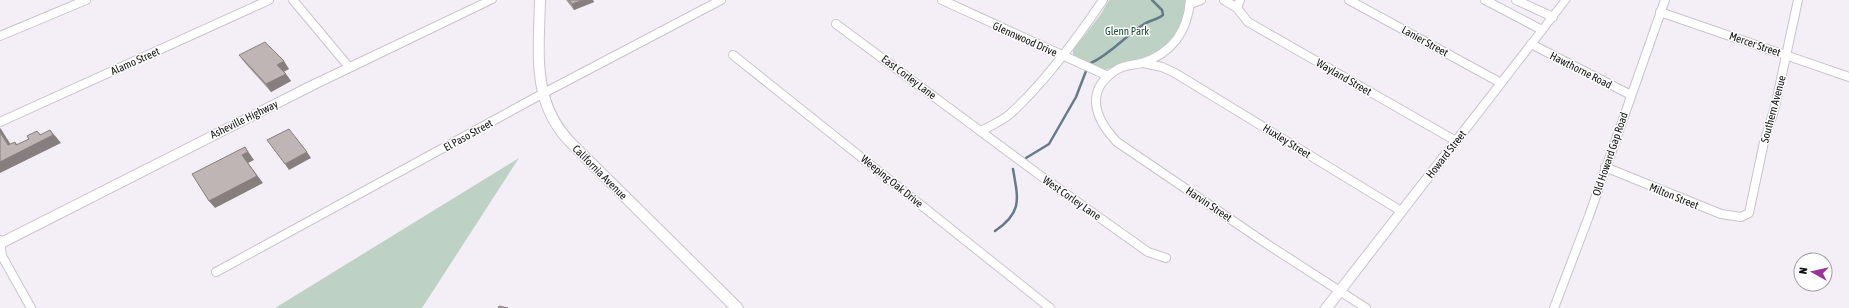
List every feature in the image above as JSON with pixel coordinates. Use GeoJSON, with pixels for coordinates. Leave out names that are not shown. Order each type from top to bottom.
{"type":"FeatureCollection","features":[{"type":"Feature","properties":{"kind":"main road","name":"Asheville Highway"},"geometry":{"type":"LineString","coordinates":[[1,242],[349,67],[491,0]]}},
{"type":"Feature","properties":{"kind":"main road","name":"California Avenue"},"geometry":{"type":"LineString","coordinates":[[540,0],[540,69],[542,94],[552,120],[561,132],[737,308]]}},
{"type":"Feature","properties":{"kind":"street"},"geometry":{"type":"LineString","coordinates":[[0,36],[86,0]]}},
{"type":"Feature","properties":{"kind":"street","name":"Alamo Street"},"geometry":{"type":"LineString","coordinates":[[0,122],[269,0]]}},
{"type":"Feature","properties":{"kind":"street"},"geometry":{"type":"LineString","coordinates":[[293,0],[349,67]]}},
{"type":"Feature","properties":{"kind":"street","name":"El Paso Street"},"geometry":{"type":"LineString","coordinates":[[216,272],[542,94],[721,0]]}},
{"type":"Feature","properties":{"kind":"street"},"geometry":{"type":"LineString","coordinates":[[981,131],[1009,115],[1035,88],[1086,26],[1103,0]]}},
{"type":"Feature","properties":{"kind":"street"},"geometry":{"type":"LineString","coordinates":[[1108,76],[1120,68],[1141,62],[1166,51],[1174,45],[1184,31],[1189,17],[1190,2],[1201,0]]}},
{"type":"Feature","properties":{"kind":"street","name":"Wayland Street"},"geometry":{"type":"LineString","coordinates":[[1224,0],[1237,8],[1248,22],[1456,141]]}},
{"type":"Feature","properties":{"kind":"street"},"geometry":{"type":"LineString","coordinates":[[1237,8],[1240,0]]}},
{"type":"Feature","properties":{"kind":"street","name":"Lanier Street"},"geometry":{"type":"LineString","coordinates":[[1349,0],[1501,83]]}},
{"type":"Feature","properties":{"kind":"street"},"geometry":{"type":"LineString","coordinates":[[1485,0],[1542,30]]}},
{"type":"Feature","properties":{"kind":"street"},"geometry":{"type":"LineString","coordinates":[[1516,0],[1553,17]]}},
{"type":"Feature","properties":{"kind":"street","name":"Howard Street"},"geometry":{"type":"LineString","coordinates":[[1326,308],[1566,0]]}},
{"type":"Feature","properties":{"kind":"street","name":"Old Howard Gap Road"},"geometry":{"type":"LineString","coordinates":[[1554,308],[1589,216],[1664,0]]}},
{"type":"Feature","properties":{"kind":"street","name":"Southern Avenue"},"geometry":{"type":"LineString","coordinates":[[1745,216],[1751,211],[1764,142],[1775,107],[1798,0]]}},
{"type":"Feature","properties":{"kind":"street","name":"Glennwood Drive"},"geometry":{"type":"LineString","coordinates":[[948,1],[1108,76]]}},
{"type":"Feature","properties":{"kind":"street","name":"Mercer Street"},"geometry":{"type":"LineString","coordinates":[[1660,12],[1849,77]]}},
{"type":"Feature","properties":{"kind":"street","name":"East Corley Lane"},"geometry":{"type":"LineString","coordinates":[[836,24],[981,131]]}},
{"type":"Feature","properties":{"kind":"street","name":"Hawthorne Road"},"geometry":{"type":"LineString","coordinates":[[1531,44],[1631,95]]}},
{"type":"Feature","properties":{"kind":"street"},"geometry":{"type":"LineString","coordinates":[[1166,51],[1166,63],[1172,71]]}},
{"type":"Feature","properties":{"kind":"street","name":"Weeping Oak Drive"},"geometry":{"type":"LineString","coordinates":[[733,55],[1050,308]]}},
{"type":"Feature","properties":{"kind":"street","name":"Huxley Street"},"geometry":{"type":"LineString","coordinates":[[1141,62],[1172,71],[1401,211]]}},
{"type":"Feature","properties":{"kind":"street","name":"Harvin Street"},"geometry":{"type":"LineString","coordinates":[[1108,76],[1098,89],[1095,104],[1099,120],[1110,135],[1176,182],[1366,308]]}},
{"type":"Feature","properties":{"kind":"street","name":"West Corley Lane"},"geometry":{"type":"LineString","coordinates":[[981,131],[1148,252],[1166,258]]}},
{"type":"Feature","properties":{"kind":"street","name":"Milton Street"},"geometry":{"type":"LineString","coordinates":[[1605,167],[1713,212],[1736,217],[1745,216]]}},
{"type":"Feature","properties":{"kind":"street"},"geometry":{"type":"LineString","coordinates":[[1,242],[2,256],[31,308]]}},
{"type":"Feature","properties":{"kind":"green space","name":"Glenn Park"},"geometry":{"type":"Polygon","coordinates":[[[1109,0],[1186,0],[1185,15],[1176,36],[1159,50],[1110,69],[1100,70],[1073,56],[1073,50],[1101,14],[1109,0]]]}},
{"type":"Feature","properties":{"kind":"green space"},"geometry":{"type":"Polygon","coordinates":[[[519,158],[422,308],[275,308],[519,158]]]}},
{"type":"Feature","properties":{"kind":"building"},"geometry":{"type":"Polygon","coordinates":[[[569,0],[583,0],[572,4],[569,0]]]}},
{"type":"Feature","properties":{"kind":"building"},"geometry":{"type":"Polygon","coordinates":[[[265,42],[284,61],[277,65],[286,74],[266,84],[239,55],[265,42]]]}},
{"type":"Feature","properties":{"kind":"building"},"geometry":{"type":"Polygon","coordinates":[[[289,129],[307,152],[285,164],[267,140],[289,129]]]}},
{"type":"Feature","properties":{"kind":"building"},"geometry":{"type":"Polygon","coordinates":[[[50,130],[53,135],[0,162],[0,132],[8,145],[15,142],[16,145],[29,139],[27,136],[37,131],[40,135],[50,130]]]}},
{"type":"Feature","properties":{"kind":"building"},"geometry":{"type":"Polygon","coordinates":[[[245,147],[248,152],[242,155],[257,176],[209,201],[192,174],[245,147]]]}},
{"type":"Feature","properties":{"kind":"waterway"},"geometry":{"type":"LineString","coordinates":[[1091,63],[1099,59],[1144,24],[1163,15],[1162,10],[1152,0]]}},
{"type":"Feature","properties":{"kind":"waterway"},"geometry":{"type":"LineString","coordinates":[[1026,158],[1049,144],[1076,97],[1086,71]]}},
{"type":"Feature","properties":{"kind":"waterway"},"geometry":{"type":"LineString","coordinates":[[995,231],[1010,218],[1014,211],[1017,197],[1013,169]]}}]}
